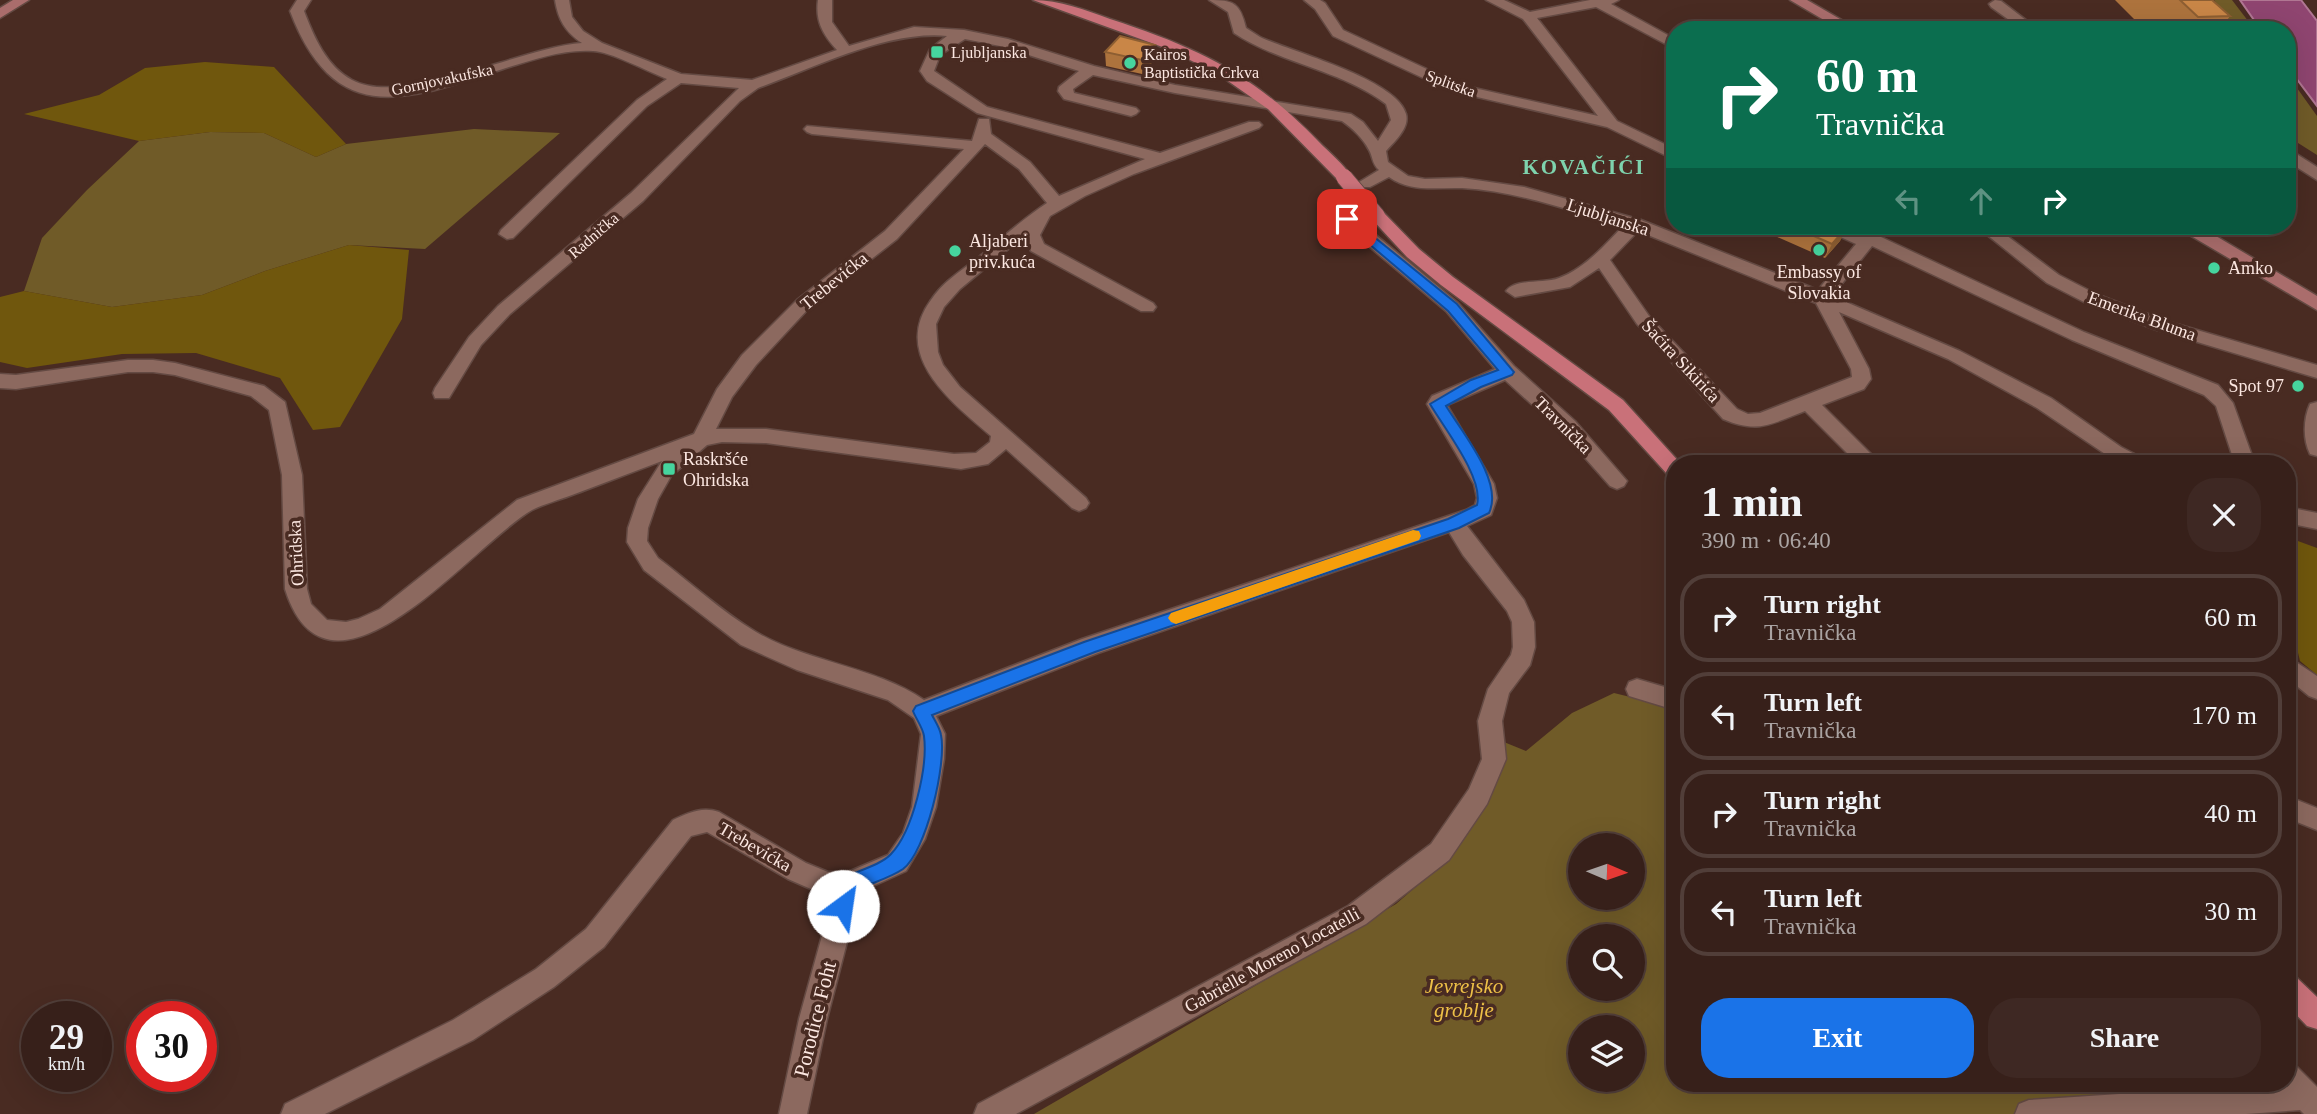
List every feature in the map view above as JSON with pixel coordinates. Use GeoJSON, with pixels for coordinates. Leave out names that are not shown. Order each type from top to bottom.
{"type":"FeatureCollection","features":[{"type":"Feature","properties":{"kind":"main road"},"geometry":{"type":"LineString","coordinates":[[0,14],[22,0]]}},
{"type":"Feature","properties":{"kind":"main road"},"geometry":{"type":"LineString","coordinates":[[1040,0],[1189,55],[1247,85],[1344,177],[1413,253],[1616,405],[1666,460]]}},
{"type":"Feature","properties":{"kind":"main road"},"geometry":{"type":"LineString","coordinates":[[1797,0],[1814,5],[1838,21]]}},
{"type":"Feature","properties":{"kind":"main road"},"geometry":{"type":"LineString","coordinates":[[2202,235],[2317,304]]}},
{"type":"Feature","properties":{"kind":"main road"},"geometry":{"type":"LineString","coordinates":[[2296,995],[2317,1016]]}},
{"type":"Feature","properties":{"kind":"street","name":"Gornjovakufska"},"geometry":{"type":"LineString","coordinates":[[304,0],[297,11],[310,43],[323,62],[348,85],[365,91],[406,90],[504,66],[547,52],[597,46]]}},
{"type":"Feature","properties":{"kind":"street","name":"Gornjovakufska"},"geometry":{"type":"LineString","coordinates":[[562,0],[565,18],[578,34],[597,46],[678,78],[753,85],[884,38],[914,31],[964,34]]}},
{"type":"Feature","properties":{"kind":"street"},"geometry":{"type":"LineString","coordinates":[[825,0],[822,11],[825,25],[832,39],[846,51]]}},
{"type":"Feature","properties":{"kind":"street"},"geometry":{"type":"LineString","coordinates":[[1216,0],[1235,11],[1239,16],[1240,30],[1262,45],[1380,89],[1391,97],[1399,117],[1396,128],[1378,151]]}},
{"type":"Feature","properties":{"kind":"street","name":"Splitska"},"geometry":{"type":"LineString","coordinates":[[1311,0],[1320,6],[1338,33],[1456,88],[1612,124],[1666,151]]}},
{"type":"Feature","properties":{"kind":"street","name":"Splitska"},"geometry":{"type":"LineString","coordinates":[[1493,0],[1528,16],[1612,124]]}},
{"type":"Feature","properties":{"kind":"street"},"geometry":{"type":"LineString","coordinates":[[1528,16],[1606,1],[1666,39]]}},
{"type":"Feature","properties":{"kind":"street"},"geometry":{"type":"LineString","coordinates":[[1996,4],[2020,21]]}},
{"type":"Feature","properties":{"kind":"street"},"geometry":{"type":"LineString","coordinates":[[1164,159],[982,110],[932,78],[927,71],[928,62],[940,46],[964,34],[1003,42],[1090,70],[1175,89],[1346,117],[1358,125],[1378,151],[1381,164],[1389,171],[1364,184]]}},
{"type":"Feature","properties":{"kind":"street"},"geometry":{"type":"LineString","coordinates":[[1090,70],[1066,87],[1065,91],[1069,96],[1131,111]]}},
{"type":"Feature","properties":{"kind":"street"},"geometry":{"type":"LineString","coordinates":[[507,234],[642,103],[678,78]]}},
{"type":"Feature","properties":{"kind":"street","name":"Radnička"},"geometry":{"type":"LineString","coordinates":[[442,393],[475,341],[504,310],[637,198],[735,98],[753,85]]}},
{"type":"Feature","properties":{"kind":"street"},"geometry":{"type":"LineString","coordinates":[[979,141],[982,110]]}},
{"type":"Feature","properties":{"kind":"street"},"geometry":{"type":"LineString","coordinates":[[1079,503],[944,383],[930,360],[926,334],[932,309],[954,285],[1050,210],[1164,159],[1254,125]]}},
{"type":"Feature","properties":{"kind":"street"},"geometry":{"type":"LineString","coordinates":[[812,129],[979,141],[1018,158],[1038,177],[1050,210]]}},
{"type":"Feature","properties":{"kind":"street","name":"Trebevićka"},"geometry":{"type":"LineString","coordinates":[[922,711],[896,693],[804,663],[749,639],[651,564],[638,542],[638,528],[648,499],[664,471],[701,439],[724,394],[748,360],[803,304],[891,235],[979,141]]}},
{"type":"Feature","properties":{"kind":"street"},"geometry":{"type":"LineString","coordinates":[[2296,160],[2317,175]]}},
{"type":"Feature","properties":{"kind":"street","name":"Ljubljanska"},"geometry":{"type":"LineString","coordinates":[[1389,171],[1414,182],[1462,183],[1524,192],[1635,224],[1822,297],[1954,355],[2044,403],[2122,455]]}},
{"type":"Feature","properties":{"kind":"street","name":"Travnička"},"geometry":{"type":"LineString","coordinates":[[1340,199],[1347,219],[1452,307],[1507,372],[1568,426],[1617,481]]}},
{"type":"Feature","properties":{"kind":"street"},"geometry":{"type":"LineString","coordinates":[[1050,210],[1032,235],[1037,247],[1147,307]]}},
{"type":"Feature","properties":{"kind":"street"},"geometry":{"type":"LineString","coordinates":[[1515,291],[1564,283],[1601,260],[1635,224]]}},
{"type":"Feature","properties":{"kind":"street"},"geometry":{"type":"LineString","coordinates":[[1855,235],[2078,336],[2211,390],[2224,403],[2242,455]]}},
{"type":"Feature","properties":{"kind":"street"},"geometry":{"type":"LineString","coordinates":[[1822,297],[1873,235]]}},
{"type":"Feature","properties":{"kind":"street","name":"Emerika Bluma"},"geometry":{"type":"LineString","coordinates":[[1996,235],[2053,279],[2090,298],[2160,325],[2317,372]]}},
{"type":"Feature","properties":{"kind":"street","name":"Šaćira Sikirića"},"geometry":{"type":"LineString","coordinates":[[1601,260],[1643,320],[1730,414],[1746,421],[1762,420],[1809,404],[1857,384],[1862,379],[1860,369],[1822,297]]}},
{"type":"Feature","properties":{"kind":"street","name":"Ohridska"},"geometry":{"type":"LineString","coordinates":[[0,381],[16,382],[128,366],[153,366],[175,369],[257,391],[278,407],[292,476],[296,590],[308,616],[322,629],[345,633],[370,626],[388,615],[524,505],[701,439]]}},
{"type":"Feature","properties":{"kind":"street"},"geometry":{"type":"LineString","coordinates":[[849,884],[897,863],[913,839],[924,807],[932,759],[933,734],[922,711],[1090,646],[1454,523],[1484,509],[1486,498],[1480,473],[1437,404],[1507,372]]}},
{"type":"Feature","properties":{"kind":"street"},"geometry":{"type":"LineString","coordinates":[[1809,404],[1862,455]]}},
{"type":"Feature","properties":{"kind":"street"},"geometry":{"type":"LineString","coordinates":[[2317,409],[2314,439],[2317,449]]}},
{"type":"Feature","properties":{"kind":"street"},"geometry":{"type":"LineString","coordinates":[[2081,430],[2102,455]]}},
{"type":"Feature","properties":{"kind":"street"},"geometry":{"type":"LineString","coordinates":[[701,439],[722,435],[766,436],[968,462],[990,455],[1001,441],[1001,434]]}},
{"type":"Feature","properties":{"kind":"street","name":"Gabrielle Moreno Locatelli"},"geometry":{"type":"LineString","coordinates":[[988,1114],[1357,915],[1440,852],[1478,796],[1494,759],[1490,721],[1499,689],[1522,658],[1524,647],[1523,622],[1516,606],[1470,549],[1454,523]]}},
{"type":"Feature","properties":{"kind":"street"},"geometry":{"type":"LineString","coordinates":[[2296,672],[2317,689]]}},
{"type":"Feature","properties":{"kind":"street"},"geometry":{"type":"LineString","coordinates":[[1637,689],[1666,697]]}},
{"type":"Feature","properties":{"kind":"street"},"geometry":{"type":"LineString","coordinates":[[2296,811],[2317,819]]}},
{"type":"Feature","properties":{"kind":"street","name":"Trebevićka"},"geometry":{"type":"LineString","coordinates":[[295,1114],[463,1030],[545,978],[595,938],[682,828],[694,822],[710,820],[797,871],[827,884],[849,884]]}},
{"type":"Feature","properties":{"kind":"street","name":"Porodice Foht"},"geometry":{"type":"LineString","coordinates":[[793,1114],[813,1019],[849,884]]}},
{"type":"Feature","properties":{"kind":"street"},"geometry":{"type":"LineString","coordinates":[[2029,1114],[2096,1106],[2254,1100],[2303,1093]]}},
{"type":"Feature","properties":{"kind":"green space"},"geometry":{"type":"Polygon","coordinates":[[[2214,0],[2232,0],[2248,21],[2229,21],[2214,0]]]}},
{"type":"Feature","properties":{"kind":"green space"},"geometry":{"type":"Polygon","coordinates":[[[2296,87],[2317,116],[2317,155],[2296,142],[2296,87]]]}},
{"type":"Feature","properties":{"kind":"green space"},"geometry":{"type":"Polygon","coordinates":[[[474,129],[560,133],[425,249],[349,245],[265,271],[202,295],[112,307],[24,291],[42,238],[87,190],[139,141],[210,132],[264,133],[316,157],[346,144],[474,129]]]}},
{"type":"Feature","properties":{"kind":"green space","name":"Jevrejsko groblje"},"geometry":{"type":"Polygon","coordinates":[[[1614,693],[1666,706],[1666,1092],[2245,1092],[2252,1102],[2254,1114],[1034,1114],[1396,904],[1442,864],[1499,740],[1526,751],[1572,713],[1614,693]]]}},
{"type":"Feature","properties":{"kind":"shaded area"},"geometry":{"type":"Polygon","coordinates":[[[2240,0],[2301,0],[2317,21],[2317,106],[2296,78],[2296,21],[2255,21],[2240,0]]]}},
{"type":"Feature","properties":{"kind":"shaded area"},"geometry":{"type":"Polygon","coordinates":[[[205,62],[274,67],[346,144],[316,157],[264,133],[210,132],[139,141],[24,114],[99,95],[145,68],[205,62]]]}},
{"type":"Feature","properties":{"kind":"shaded area"},"geometry":{"type":"Polygon","coordinates":[[[349,245],[409,250],[402,319],[340,427],[313,430],[280,378],[196,353],[122,354],[27,368],[0,362],[0,297],[24,291],[112,307],[202,295],[265,271],[349,245]]]}},
{"type":"Feature","properties":{"kind":"shaded area"},"geometry":{"type":"Polygon","coordinates":[[[2296,540],[2317,548],[2317,675],[2300,661],[2296,644],[2296,540]]]}},
{"type":"Feature","properties":{"kind":"building"},"geometry":{"type":"Polygon","coordinates":[[[2180,0],[2212,0],[2230,16],[2198,17],[2180,0]]]}},
{"type":"Feature","properties":{"kind":"building"},"geometry":{"type":"Polygon","coordinates":[[[1120,36],[1155,45],[1142,60],[1105,52],[1120,36]]]}},
{"type":"Feature","properties":{"kind":"building"},"geometry":{"type":"Polygon","coordinates":[[[1812,235],[1840,235],[1832,244],[1812,235]]]}},
{"type":"Feature","properties":{"kind":"slow traffic"},"geometry":{"type":"LineString","coordinates":[[1176,618],[1413,536]]}},
{"type":"Feature","properties":{"kind":"place","name":"Ljubljanska"},"geometry":{"type":"Point","coordinates":[937,52]}},
{"type":"Feature","properties":{"kind":"place","name":"Kairos Baptistička Crkva"},"geometry":{"type":"Point","coordinates":[1130,63]}},
{"type":"Feature","properties":{"kind":"place","name":"Embassy of Slovakia"},"geometry":{"type":"Point","coordinates":[1819,250]}},
{"type":"Feature","properties":{"kind":"place","name":"Aljaberi priv.kuća"},"geometry":{"type":"Point","coordinates":[955,251]}},
{"type":"Feature","properties":{"kind":"place","name":"Amko"},"geometry":{"type":"Point","coordinates":[2214,268]}},
{"type":"Feature","properties":{"kind":"place","name":"Spot 97"},"geometry":{"type":"Point","coordinates":[2298,386]}},
{"type":"Feature","properties":{"kind":"place","name":"Raskršće Ohridska"},"geometry":{"type":"Point","coordinates":[669,469]}},
{"type":"Feature","properties":{"kind":"district","name":"KOVAČIĆI"},"geometry":{"type":"Point","coordinates":[1584,167]}},
{"type":"Feature","properties":{"kind":"route"},"geometry":{"type":"LineString","coordinates":[[843,906],[849,884],[897,863],[913,839],[924,807],[932,759],[933,734],[922,711],[1090,646],[1454,523],[1484,509],[1486,498],[1480,473],[1437,404],[1507,372],[1452,307],[1347,219]]}}]}
